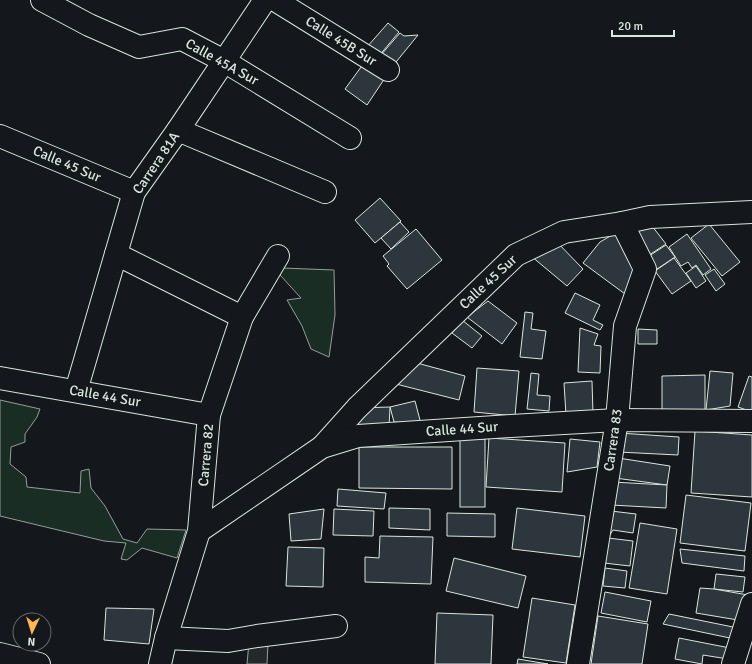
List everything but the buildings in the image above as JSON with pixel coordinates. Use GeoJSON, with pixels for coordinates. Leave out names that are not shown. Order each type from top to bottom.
{"type":"FeatureCollection","features":[{"type":"Feature","properties":{"kind":"street","name":"Calle 45A Sur"},"geometry":{"type":"LineString","coordinates":[[42,0],[89,25],[139,47],[182,38],[224,61],[350,138]]}},
{"type":"Feature","properties":{"kind":"street","name":"Carrera 81A"},"geometry":{"type":"LineString","coordinates":[[76,391],[134,192],[178,130],[265,0]]}},
{"type":"Feature","properties":{"kind":"street","name":"Calle 45B Sur"},"geometry":{"type":"LineString","coordinates":[[275,0],[388,70]]}},
{"type":"Feature","properties":{"kind":"street"},"geometry":{"type":"LineString","coordinates":[[178,130],[325,192]]}},
{"type":"Feature","properties":{"kind":"street","name":"Calle 45 Sur"},"geometry":{"type":"LineString","coordinates":[[0,136],[134,192]]}},
{"type":"Feature","properties":{"kind":"street","name":"Calle 45 Sur"},"geometry":{"type":"LineString","coordinates":[[322,447],[357,408],[516,254],[564,232],[650,217],[752,212]]}},
{"type":"Feature","properties":{"kind":"street","name":"Carrera 83"},"geometry":{"type":"LineString","coordinates":[[578,664],[617,420],[625,326],[645,270],[622,223]]}},
{"type":"Feature","properties":{"kind":"street"},"geometry":{"type":"LineString","coordinates":[[116,254],[242,317]]}},
{"type":"Feature","properties":{"kind":"street","name":"Carrera 82"},"geometry":{"type":"LineString","coordinates":[[160,664],[166,638],[199,531],[209,415],[242,317],[278,256]]}},
{"type":"Feature","properties":{"kind":"street","name":"Calle 44 Sur"},"geometry":{"type":"LineString","coordinates":[[0,378],[209,415]]}},
{"type":"Feature","properties":{"kind":"street","name":"Calle 44 Sur"},"geometry":{"type":"LineString","coordinates":[[199,531],[322,447],[358,436],[617,420],[752,421]]}},
{"type":"Feature","properties":{"kind":"street"},"geometry":{"type":"LineString","coordinates":[[733,664],[752,604]]}},
{"type":"Feature","properties":{"kind":"street"},"geometry":{"type":"LineString","coordinates":[[166,638],[228,641],[336,626]]}},
{"type":"Feature","properties":{"kind":"street"},"geometry":{"type":"LineString","coordinates":[[4,658],[39,664]]}},
{"type":"Feature","properties":{"kind":"green space"},"geometry":{"type":"Polygon","coordinates":[[[282,268],[334,270],[335,315],[329,357],[311,349],[302,326],[287,300],[301,298],[280,275],[282,268]]]}},
{"type":"Feature","properties":{"kind":"green space"},"geometry":{"type":"Polygon","coordinates":[[[0,400],[40,409],[37,417],[25,434],[25,442],[11,447],[10,464],[26,477],[27,487],[80,493],[81,471],[89,469],[91,488],[105,506],[123,539],[137,543],[147,529],[186,530],[177,558],[142,548],[127,560],[121,559],[126,543],[104,541],[0,516],[0,400]]]}},
{"type":"Feature","properties":{"kind":"shaded area"},"geometry":{"type":"Polygon","coordinates":[[[249,642],[268,643],[267,664],[247,664],[249,642]]]}}]}
